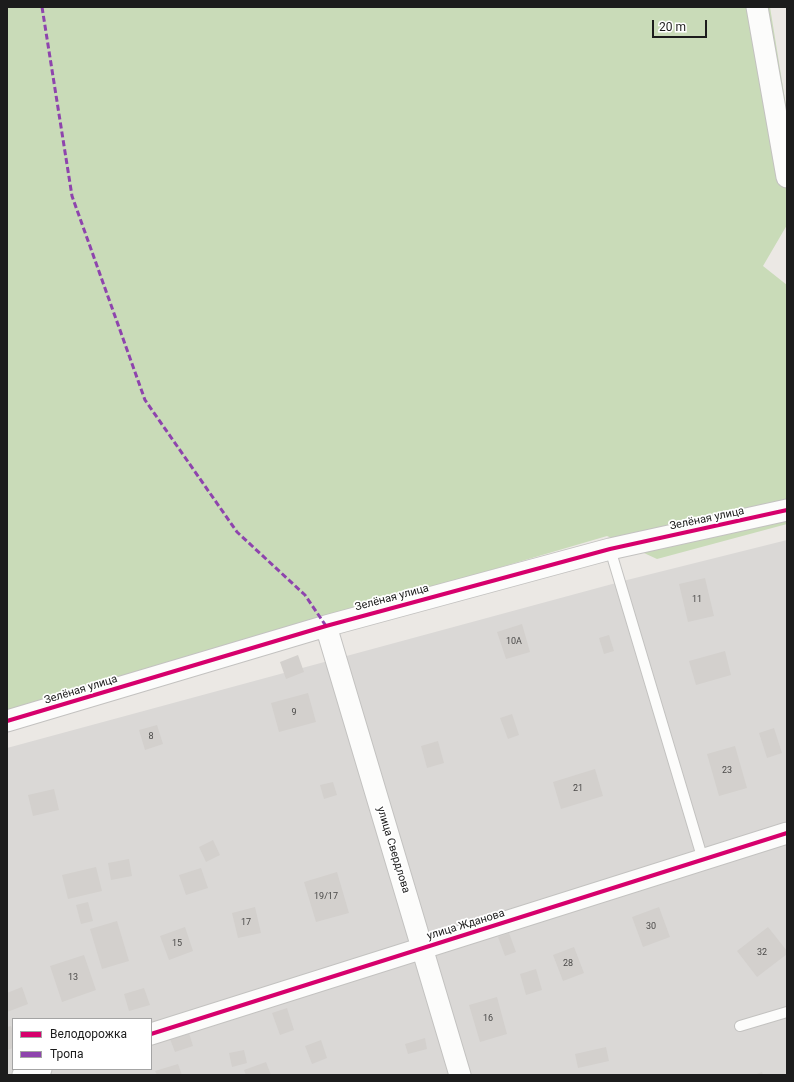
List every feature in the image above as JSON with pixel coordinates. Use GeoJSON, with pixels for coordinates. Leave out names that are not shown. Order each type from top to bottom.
{"type":"FeatureCollection","features":[{"type":"Feature","properties":{"kind":"street"},"geometry":{"type":"LineString","coordinates":[[757,7],[787,177]]}},
{"type":"Feature","properties":{"kind":"street","name":"Зелёная улица"},"geometry":{"type":"LineString","coordinates":[[7,721],[326,626],[610,549],[787,510]]}},
{"type":"Feature","properties":{"kind":"street","name":"улица Свердлова"},"geometry":{"type":"LineString","coordinates":[[326,626],[460,1075]]}},
{"type":"Feature","properties":{"kind":"street","name":"улица Жданова"},"geometry":{"type":"LineString","coordinates":[[152,1034],[787,834]]}},
{"type":"Feature","properties":{"kind":"street"},"geometry":{"type":"LineString","coordinates":[[22,1075],[38,1070]]}},
{"type":"Feature","properties":{"kind":"lane"},"geometry":{"type":"LineString","coordinates":[[610,549],[703,860]]}},
{"type":"Feature","properties":{"kind":"lane"},"geometry":{"type":"LineString","coordinates":[[740,1026],[787,1012]]}},
{"type":"Feature","properties":{"kind":"shaded area"},"geometry":{"type":"Polygon","coordinates":[[[787,540],[787,1075],[7,1075],[7,748],[627,580],[787,540]]]}},
{"type":"Feature","properties":{"kind":"green space"},"geometry":{"type":"Polygon","coordinates":[[[7,7],[770,7],[787,112],[787,225],[763,266],[787,285],[787,524],[657,559],[607,536],[7,712],[7,7]]]}},
{"type":"Feature","properties":{"kind":"building"},"geometry":{"type":"Polygon","coordinates":[[[705,578],[714,616],[688,622],[679,584],[705,578]]]}},
{"type":"Feature","properties":{"kind":"building"},"geometry":{"type":"Polygon","coordinates":[[[522,624],[530,652],[506,659],[497,632],[522,624]]]}},
{"type":"Feature","properties":{"kind":"building"},"geometry":{"type":"Polygon","coordinates":[[[609,635],[614,651],[604,654],[599,638],[609,635]]]}},
{"type":"Feature","properties":{"kind":"building"},"geometry":{"type":"Polygon","coordinates":[[[725,651],[731,675],[696,685],[689,661],[725,651]]]}},
{"type":"Feature","properties":{"kind":"building"},"geometry":{"type":"Polygon","coordinates":[[[298,655],[304,672],[286,679],[280,662],[298,655]]]}},
{"type":"Feature","properties":{"kind":"building"},"geometry":{"type":"Polygon","coordinates":[[[308,693],[316,722],[279,732],[271,703],[308,693]]]}},
{"type":"Feature","properties":{"kind":"building"},"geometry":{"type":"Polygon","coordinates":[[[512,714],[519,735],[508,739],[500,718],[512,714]]]}},
{"type":"Feature","properties":{"kind":"building"},"geometry":{"type":"Polygon","coordinates":[[[157,725],[163,744],[145,750],[139,730],[157,725]]]}},
{"type":"Feature","properties":{"kind":"building"},"geometry":{"type":"Polygon","coordinates":[[[774,728],[782,753],[767,758],[759,733],[774,728]]]}},
{"type":"Feature","properties":{"kind":"building"},"geometry":{"type":"Polygon","coordinates":[[[438,741],[444,763],[427,768],[421,746],[438,741]]]}},
{"type":"Feature","properties":{"kind":"building"},"geometry":{"type":"Polygon","coordinates":[[[735,746],[747,788],[719,796],[707,754],[735,746]]]}},
{"type":"Feature","properties":{"kind":"building"},"geometry":{"type":"Polygon","coordinates":[[[595,769],[603,796],[561,809],[553,782],[595,769]]]}},
{"type":"Feature","properties":{"kind":"building"},"geometry":{"type":"Polygon","coordinates":[[[333,782],[337,795],[324,799],[320,785],[333,782]]]}},
{"type":"Feature","properties":{"kind":"building"},"geometry":{"type":"Polygon","coordinates":[[[54,789],[59,810],[33,816],[28,795],[54,789]]]}},
{"type":"Feature","properties":{"kind":"building"},"geometry":{"type":"Polygon","coordinates":[[[213,840],[220,855],[206,862],[199,847],[213,840]]]}},
{"type":"Feature","properties":{"kind":"building"},"geometry":{"type":"Polygon","coordinates":[[[129,859],[132,876],[111,880],[108,863],[129,859]]]}},
{"type":"Feature","properties":{"kind":"building"},"geometry":{"type":"Polygon","coordinates":[[[96,867],[102,891],[68,899],[62,875],[96,867]]]}},
{"type":"Feature","properties":{"kind":"building"},"geometry":{"type":"Polygon","coordinates":[[[201,868],[208,888],[186,895],[179,875],[201,868]]]}},
{"type":"Feature","properties":{"kind":"building"},"geometry":{"type":"Polygon","coordinates":[[[337,872],[349,913],[316,922],[304,882],[337,872]]]}},
{"type":"Feature","properties":{"kind":"building"},"geometry":{"type":"Polygon","coordinates":[[[88,902],[93,921],[81,924],[76,905],[88,902]]]}},
{"type":"Feature","properties":{"kind":"building"},"geometry":{"type":"Polygon","coordinates":[[[255,907],[261,933],[238,938],[232,913],[255,907]]]}},
{"type":"Feature","properties":{"kind":"building"},"geometry":{"type":"Polygon","coordinates":[[[659,907],[670,937],[643,947],[632,917],[659,907]]]}},
{"type":"Feature","properties":{"kind":"building"},"geometry":{"type":"Polygon","coordinates":[[[117,921],[129,961],[102,969],[90,929],[117,921]]]}},
{"type":"Feature","properties":{"kind":"building"},"geometry":{"type":"Polygon","coordinates":[[[185,927],[193,951],[169,960],[160,936],[185,927]]]}},
{"type":"Feature","properties":{"kind":"building"},"geometry":{"type":"Polygon","coordinates":[[[768,927],[787,951],[787,954],[757,977],[737,951],[768,927]]]}},
{"type":"Feature","properties":{"kind":"building"},"geometry":{"type":"Polygon","coordinates":[[[509,933],[516,952],[505,956],[498,937],[509,933]]]}},
{"type":"Feature","properties":{"kind":"building"},"geometry":{"type":"Polygon","coordinates":[[[574,947],[584,973],[563,981],[553,955],[574,947]]]}},
{"type":"Feature","properties":{"kind":"building"},"geometry":{"type":"Polygon","coordinates":[[[84,955],[96,990],[62,1002],[50,966],[84,955]]]}},
{"type":"Feature","properties":{"kind":"building"},"geometry":{"type":"Polygon","coordinates":[[[536,969],[542,990],[526,995],[520,974],[536,969]]]}},
{"type":"Feature","properties":{"kind":"building"},"geometry":{"type":"Polygon","coordinates":[[[22,987],[28,1004],[7,1012],[7,993],[22,987]]]}},
{"type":"Feature","properties":{"kind":"building"},"geometry":{"type":"Polygon","coordinates":[[[144,988],[150,1005],[129,1011],[124,994],[144,988]]]}},
{"type":"Feature","properties":{"kind":"building"},"geometry":{"type":"Polygon","coordinates":[[[497,997],[507,1034],[480,1042],[469,1005],[497,997]]]}},
{"type":"Feature","properties":{"kind":"building"},"geometry":{"type":"Polygon","coordinates":[[[287,1008],[294,1030],[280,1035],[272,1013],[287,1008]]]}},
{"type":"Feature","properties":{"kind":"building"},"geometry":{"type":"Polygon","coordinates":[[[11,1026],[12,1028],[12,1048],[7,1050],[7,1027],[11,1026]]]}},
{"type":"Feature","properties":{"kind":"building"},"geometry":{"type":"Polygon","coordinates":[[[189,1033],[193,1046],[175,1052],[170,1039],[189,1033]]]}},
{"type":"Feature","properties":{"kind":"building"},"geometry":{"type":"Polygon","coordinates":[[[425,1038],[427,1049],[408,1054],[405,1044],[425,1038]]]}},
{"type":"Feature","properties":{"kind":"building"},"geometry":{"type":"Polygon","coordinates":[[[321,1040],[327,1058],[312,1064],[305,1046],[321,1040]]]}},
{"type":"Feature","properties":{"kind":"building"},"geometry":{"type":"Polygon","coordinates":[[[606,1047],[609,1061],[578,1068],[575,1054],[606,1047]]]}},
{"type":"Feature","properties":{"kind":"building"},"geometry":{"type":"Polygon","coordinates":[[[244,1050],[247,1063],[232,1067],[229,1053],[244,1050]]]}},
{"type":"Feature","properties":{"kind":"building"},"geometry":{"type":"Polygon","coordinates":[[[266,1062],[271,1075],[246,1075],[244,1070],[266,1062]]]}},
{"type":"Feature","properties":{"kind":"building"},"geometry":{"type":"Polygon","coordinates":[[[178,1064],[182,1075],[157,1075],[155,1071],[178,1064]]]}},
{"type":"Feature","properties":{"kind":"building"},"geometry":{"type":"Polygon","coordinates":[[[762,1072],[763,1075],[754,1075],[762,1072]]]}},
{"type":"Feature","properties":{"kind":"marked path"},"geometry":{"type":"LineString","coordinates":[[42,7],[72,196],[145,400],[237,532],[305,595],[326,626]]}},
{"type":"Feature","properties":{"kind":"cycle path"},"geometry":{"type":"LineString","coordinates":[[7,721],[326,626],[610,549],[787,510]]}},
{"type":"Feature","properties":{"kind":"cycle path"},"geometry":{"type":"LineString","coordinates":[[152,1034],[787,833]]}}]}
